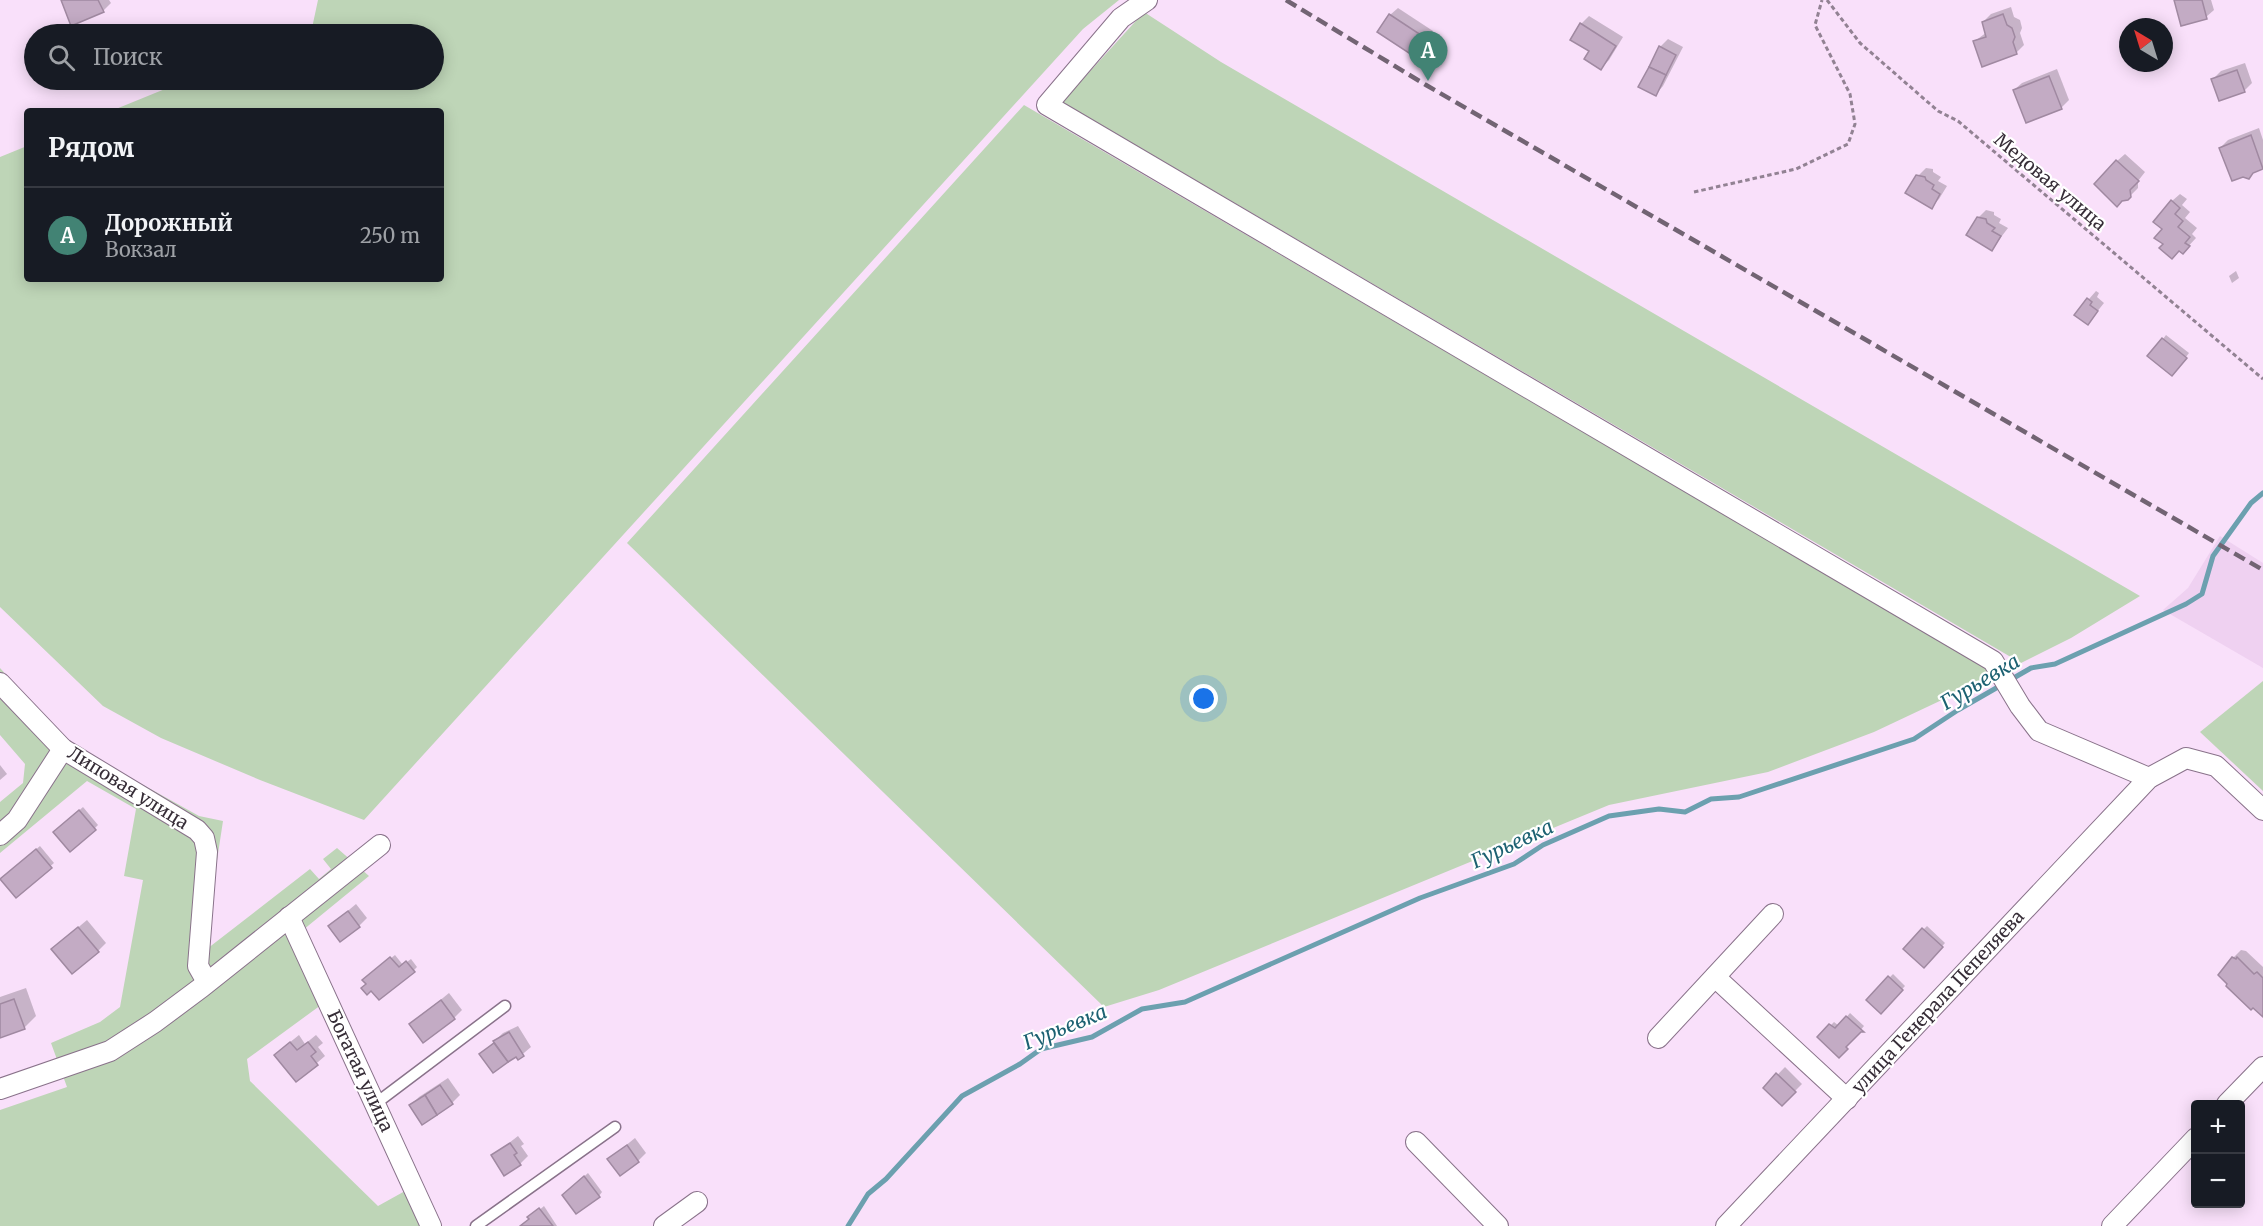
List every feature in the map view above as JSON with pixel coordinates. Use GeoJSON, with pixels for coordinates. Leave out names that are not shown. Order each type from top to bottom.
{"type":"FeatureCollection","features":[{"type":"Feature","properties":{"kind":"street"},"geometry":{"type":"LineString","coordinates":[[1147,0],[1121,18],[1047,105],[1993,661],[2020,706],[2039,731],[2149,778]]}},
{"type":"Feature","properties":{"kind":"street","name":"Липовая улица"},"geometry":{"type":"LineString","coordinates":[[0,683],[63,749],[187,824],[204,838],[207,852],[198,966],[207,982]]}},
{"type":"Feature","properties":{"kind":"street"},"geometry":{"type":"LineString","coordinates":[[0,834],[17,820],[63,749]]}},
{"type":"Feature","properties":{"kind":"street","name":"улица Генерала Пепеляева"},"geometry":{"type":"LineString","coordinates":[[1726,1226],[2149,778],[2187,758],[2216,766],[2263,810]]}},
{"type":"Feature","properties":{"kind":"street"},"geometry":{"type":"LineString","coordinates":[[0,1089],[110,1051],[155,1022],[380,845]]}},
{"type":"Feature","properties":{"kind":"street"},"geometry":{"type":"LineString","coordinates":[[1658,1038],[1773,915]]}},
{"type":"Feature","properties":{"kind":"street","name":"Богатая улица"},"geometry":{"type":"LineString","coordinates":[[289,917],[431,1226]]}},
{"type":"Feature","properties":{"kind":"street"},"geometry":{"type":"LineString","coordinates":[[1715,977],[1847,1100]]}},
{"type":"Feature","properties":{"kind":"street"},"geometry":{"type":"LineString","coordinates":[[2231,1100],[2263,1067]]}},
{"type":"Feature","properties":{"kind":"street"},"geometry":{"type":"LineString","coordinates":[[1416,1142],[1498,1226]]}},
{"type":"Feature","properties":{"kind":"street"},"geometry":{"type":"LineString","coordinates":[[2112,1226],[2191,1143]]}},
{"type":"Feature","properties":{"kind":"street"},"geometry":{"type":"LineString","coordinates":[[664,1226],[697,1203]]}},
{"type":"Feature","properties":{"kind":"lane"},"geometry":{"type":"LineString","coordinates":[[375,1104],[505,1006]]}},
{"type":"Feature","properties":{"kind":"lane"},"geometry":{"type":"LineString","coordinates":[[476,1226],[615,1127]]}},
{"type":"Feature","properties":{"kind":"path"},"geometry":{"type":"LineString","coordinates":[[1694,192],[1796,168],[1848,144],[1855,124],[1850,94],[1815,26],[1822,0]]}},
{"type":"Feature","properties":{"kind":"path","name":"Медовая улица"},"geometry":{"type":"LineString","coordinates":[[1827,0],[1860,43],[1938,111],[1958,121],[2263,379]]}},
{"type":"Feature","properties":{"kind":"shaded area"},"geometry":{"type":"Polygon","coordinates":[[[2220,536],[2263,563],[2263,668],[2163,610],[2188,588],[2220,536]]]}},
{"type":"Feature","properties":{"kind":"green space"},"geometry":{"type":"Polygon","coordinates":[[[318,0],[1119,0],[1083,29],[364,820],[260,780],[161,738],[103,706],[0,607],[0,157],[24,147],[24,282],[444,282],[444,108],[118,108],[162,90],[444,90],[444,24],[313,24],[318,0]]]}},
{"type":"Feature","properties":{"kind":"green space"},"geometry":{"type":"Polygon","coordinates":[[[1144,12],[1221,62],[2140,596],[2071,638],[2021,663],[1062,102],[1144,12]]]}},
{"type":"Feature","properties":{"kind":"green space"},"geometry":{"type":"Polygon","coordinates":[[[1024,105],[1997,674],[1874,732],[1768,772],[1609,805],[1159,990],[1104,1007],[627,543],[1024,105]]]}},
{"type":"Feature","properties":{"kind":"green space"},"geometry":{"type":"Polygon","coordinates":[[[0,668],[68,743],[199,816],[223,821],[203,952],[310,869],[319,879],[331,869],[323,859],[337,848],[369,876],[292,939],[321,1005],[247,1059],[250,1081],[378,1206],[405,1191],[421,1226],[0,1226],[0,1110],[67,1087],[51,1043],[100,1022],[120,1007],[143,880],[124,876],[136,809],[87,781],[0,853],[0,802],[23,783],[25,764],[0,735],[0,668]]]}},
{"type":"Feature","properties":{"kind":"green space"},"geometry":{"type":"Polygon","coordinates":[[[2263,681],[2263,791],[2200,732],[2263,681]]]}},
{"type":"Feature","properties":{"kind":"building"},"geometry":{"type":"Polygon","coordinates":[[[61,0],[98,0],[104,12],[76,24],[70,24],[61,0]]]}},
{"type":"Feature","properties":{"kind":"building"},"geometry":{"type":"Polygon","coordinates":[[[2174,0],[2202,0],[2207,19],[2181,26],[2174,0]]]}},
{"type":"Feature","properties":{"kind":"building"},"geometry":{"type":"Polygon","coordinates":[[[1389,14],[1427,39],[1415,57],[1377,32],[1389,14]]]}},
{"type":"Feature","properties":{"kind":"building"},"geometry":{"type":"Polygon","coordinates":[[[2003,14],[2007,25],[2012,28],[2017,54],[1982,67],[1973,41],[1986,37],[1982,22],[2003,14]]]}},
{"type":"Feature","properties":{"kind":"building"},"geometry":{"type":"Polygon","coordinates":[[[1580,23],[1616,46],[1601,70],[1584,59],[1589,51],[1570,40],[1580,23]]]}},
{"type":"Feature","properties":{"kind":"building"},"geometry":{"type":"Polygon","coordinates":[[[1659,46],[1676,55],[1666,75],[1649,67],[1659,46]]]}},
{"type":"Feature","properties":{"kind":"building"},"geometry":{"type":"Polygon","coordinates":[[[1649,67],[1666,75],[1656,96],[1638,87],[1649,67]]]}},
{"type":"Feature","properties":{"kind":"building"},"geometry":{"type":"Polygon","coordinates":[[[2237,70],[2245,92],[2219,101],[2211,79],[2237,70]]]}},
{"type":"Feature","properties":{"kind":"building"},"geometry":{"type":"Polygon","coordinates":[[[2049,76],[2062,109],[2026,123],[2013,90],[2049,76]]]}},
{"type":"Feature","properties":{"kind":"building"},"geometry":{"type":"Polygon","coordinates":[[[2251,135],[2263,169],[2253,173],[2249,179],[2243,177],[2232,181],[2219,148],[2251,135]]]}},
{"type":"Feature","properties":{"kind":"building"},"geometry":{"type":"Polygon","coordinates":[[[2116,160],[2139,181],[2130,190],[2131,197],[2122,201],[2117,207],[2094,184],[2116,160]]]}},
{"type":"Feature","properties":{"kind":"building"},"geometry":{"type":"Polygon","coordinates":[[[1916,175],[1925,177],[1934,185],[1932,189],[1940,194],[1932,209],[1905,193],[1916,175]]]}},
{"type":"Feature","properties":{"kind":"building"},"geometry":{"type":"Polygon","coordinates":[[[2171,200],[2180,208],[2175,214],[2183,221],[2178,227],[2190,237],[2185,243],[2190,246],[2183,254],[2179,251],[2172,259],[2159,248],[2163,244],[2154,238],[2162,229],[2153,222],[2171,200]]]}},
{"type":"Feature","properties":{"kind":"building"},"geometry":{"type":"Polygon","coordinates":[[[1977,217],[1986,219],[1987,223],[1995,228],[1992,231],[2001,236],[1992,251],[1966,235],[1977,217]]]}},
{"type":"Feature","properties":{"kind":"building"},"geometry":{"type":"Polygon","coordinates":[[[2087,298],[2092,302],[2090,305],[2098,311],[2088,325],[2074,315],[2087,298]]]}},
{"type":"Feature","properties":{"kind":"building"},"geometry":{"type":"Polygon","coordinates":[[[2162,338],[2187,358],[2172,376],[2147,356],[2162,338]]]}},
{"type":"Feature","properties":{"kind":"building"},"geometry":{"type":"Polygon","coordinates":[[[79,810],[96,830],[70,852],[53,832],[79,810]]]}},
{"type":"Feature","properties":{"kind":"building"},"geometry":{"type":"Polygon","coordinates":[[[36,849],[52,868],[16,898],[0,879],[36,849]]]}},
{"type":"Feature","properties":{"kind":"building"},"geometry":{"type":"Polygon","coordinates":[[[348,911],[360,927],[340,942],[328,926],[348,911]]]}},
{"type":"Feature","properties":{"kind":"building"},"geometry":{"type":"Polygon","coordinates":[[[78,927],[99,952],[72,974],[51,949],[78,927]]]}},
{"type":"Feature","properties":{"kind":"building"},"geometry":{"type":"Polygon","coordinates":[[[1922,928],[1943,947],[1924,968],[1903,949],[1922,928]]]}},
{"type":"Feature","properties":{"kind":"building"},"geometry":{"type":"Polygon","coordinates":[[[390,957],[399,967],[406,961],[415,972],[379,1000],[371,991],[367,995],[361,988],[366,984],[362,980],[390,957]]]}},
{"type":"Feature","properties":{"kind":"building"},"geometry":{"type":"Polygon","coordinates":[[[2232,957],[2236,959],[2237,957],[2254,974],[2257,972],[2263,978],[2263,1017],[2253,1008],[2251,1010],[2218,975],[2232,957]]]}},
{"type":"Feature","properties":{"kind":"building"},"geometry":{"type":"Polygon","coordinates":[[[1888,976],[1903,990],[1881,1014],[1866,1000],[1888,976]]]}},
{"type":"Feature","properties":{"kind":"building"},"geometry":{"type":"Polygon","coordinates":[[[14,999],[25,1029],[0,1038],[0,1004],[14,999]]]}},
{"type":"Feature","properties":{"kind":"building"},"geometry":{"type":"Polygon","coordinates":[[[441,1000],[455,1019],[423,1043],[409,1024],[441,1000]]]}},
{"type":"Feature","properties":{"kind":"building"},"geometry":{"type":"Polygon","coordinates":[[[1846,1016],[1864,1032],[1861,1032],[1846,1047],[1848,1049],[1839,1058],[1817,1037],[1829,1024],[1835,1028],[1846,1016]]]}},
{"type":"Feature","properties":{"kind":"building"},"geometry":{"type":"Polygon","coordinates":[[[509,1032],[524,1056],[518,1060],[516,1057],[508,1062],[493,1041],[509,1032]]]}},
{"type":"Feature","properties":{"kind":"building"},"geometry":{"type":"Polygon","coordinates":[[[290,1042],[297,1050],[308,1042],[316,1052],[311,1056],[318,1065],[296,1082],[274,1055],[290,1042]]]}},
{"type":"Feature","properties":{"kind":"building"},"geometry":{"type":"Polygon","coordinates":[[[494,1043],[508,1062],[493,1073],[479,1054],[494,1043]]]}},
{"type":"Feature","properties":{"kind":"building"},"geometry":{"type":"Polygon","coordinates":[[[1776,1073],[1796,1092],[1782,1106],[1763,1088],[1776,1073]]]}},
{"type":"Feature","properties":{"kind":"building"},"geometry":{"type":"Polygon","coordinates":[[[440,1085],[453,1104],[437,1115],[425,1095],[440,1085]]]}},
{"type":"Feature","properties":{"kind":"building"},"geometry":{"type":"Polygon","coordinates":[[[425,1095],[437,1115],[422,1125],[409,1105],[425,1095]]]}},
{"type":"Feature","properties":{"kind":"building"},"geometry":{"type":"Polygon","coordinates":[[[510,1143],[521,1165],[504,1176],[491,1155],[510,1143]]]}},
{"type":"Feature","properties":{"kind":"building"},"geometry":{"type":"Polygon","coordinates":[[[627,1145],[639,1162],[620,1176],[607,1159],[627,1145]]]}},
{"type":"Feature","properties":{"kind":"building"},"geometry":{"type":"Polygon","coordinates":[[[584,1176],[600,1197],[576,1214],[562,1195],[584,1176]]]}},
{"type":"Feature","properties":{"kind":"building"},"geometry":{"type":"Polygon","coordinates":[[[539,1208],[553,1226],[520,1226],[529,1219],[527,1217],[539,1208]]]}},
{"type":"Feature","properties":{"kind":"waterway","name":"Гурьевка"},"geometry":{"type":"LineString","coordinates":[[848,1226],[868,1194],[886,1179],[962,1096],[1020,1064],[1041,1049],[1092,1037],[1142,1009],[1185,1002],[1420,898],[1514,864],[1543,845],[1609,816],[1659,809],[1685,812],[1711,799],[1739,797],[1914,739],[1958,710],[2031,668],[2055,664],[2186,604],[2202,594],[2213,556],[2251,503],[2263,493]]}},
{"type":"Feature","properties":{"kind":"railway"},"geometry":{"type":"LineString","coordinates":[[1286,0],[1426,85],[2263,570]]}},
{"type":"Feature","properties":{"kind":"place","name":"Дорожный"},"geometry":{"type":"Point","coordinates":[1428,81]}}]}
